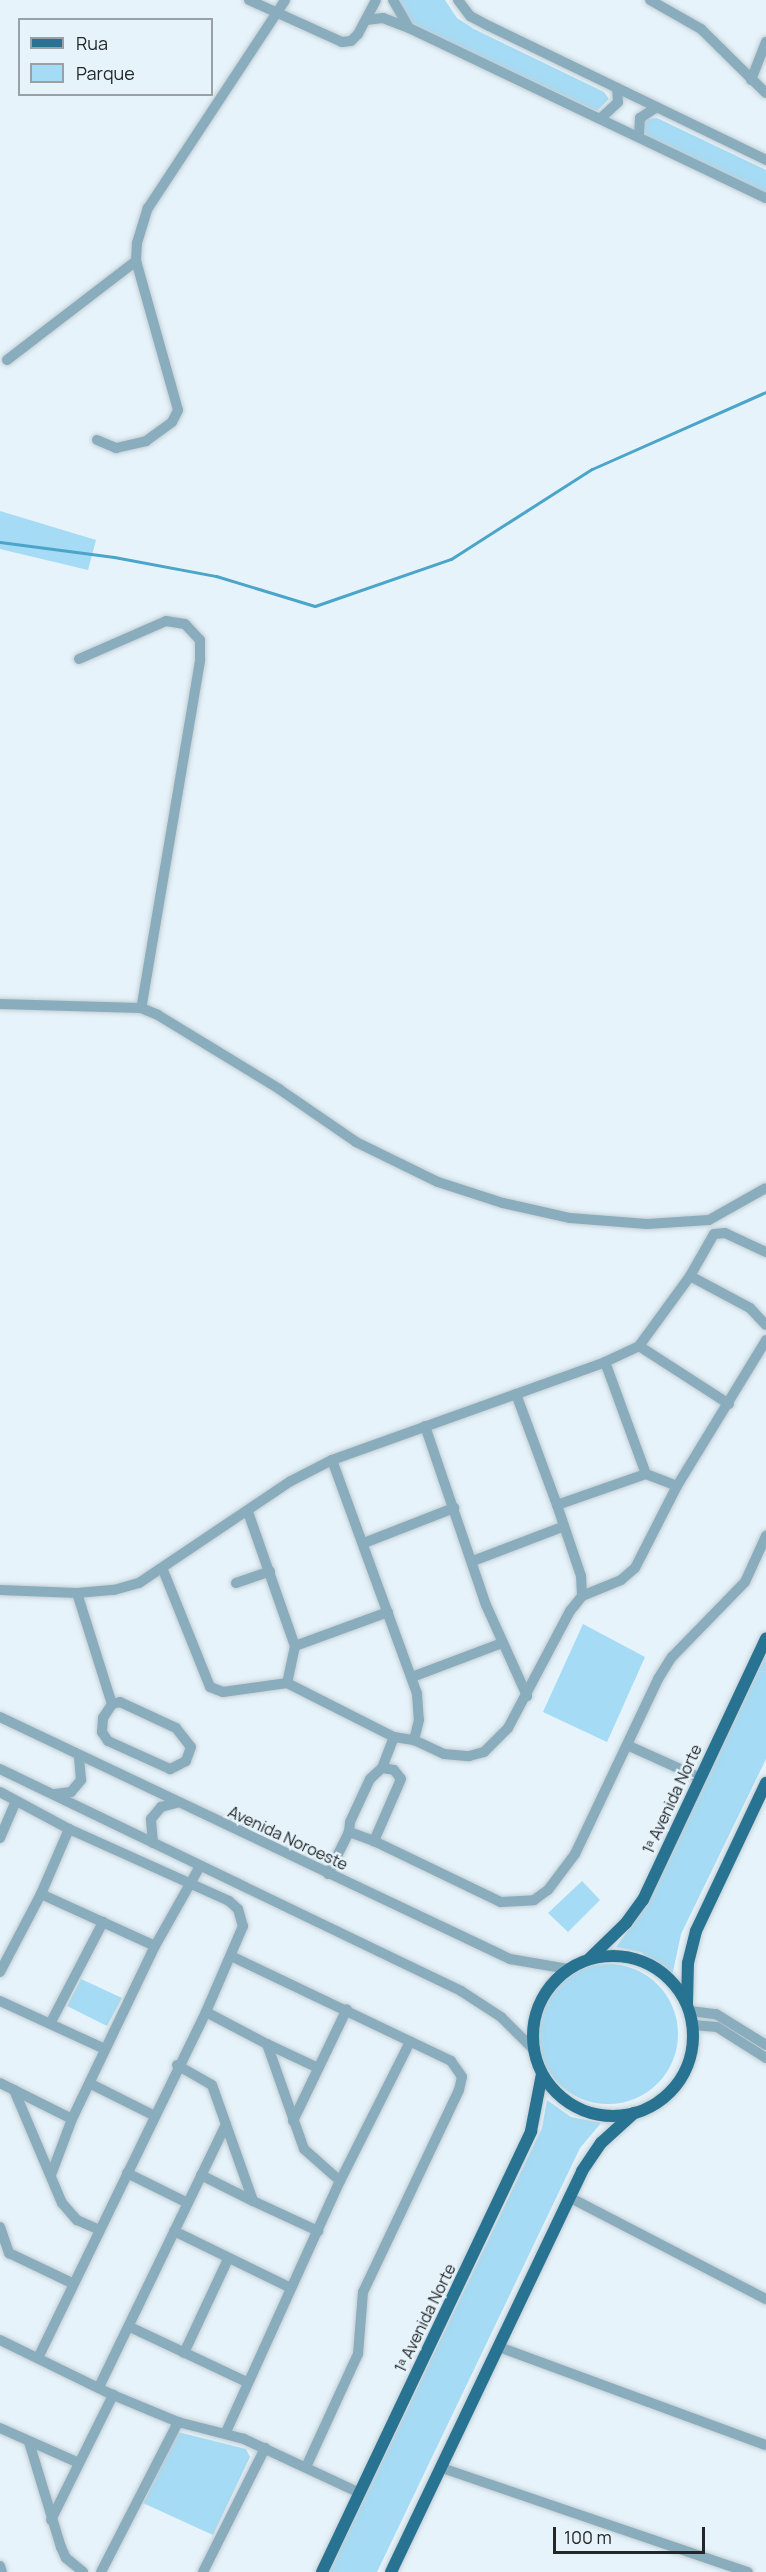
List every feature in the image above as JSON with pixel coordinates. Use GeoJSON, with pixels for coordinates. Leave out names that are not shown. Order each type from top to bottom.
{"type":"FeatureCollection","features":[{"type":"Feature","properties":{"kind":"main road","name":"1ᵃ Avenida Norte"},"geometry":{"type":"LineString","coordinates":[[589,1959],[626,1923],[643,1900],[766,1639]]}},
{"type":"Feature","properties":{"kind":"main road"},"geometry":{"type":"LineString","coordinates":[[688,2007],[688,1964],[696,1931],[764,1791]]}},
{"type":"Feature","properties":{"kind":"main road"},"geometry":{"type":"LineString","coordinates":[[611,1955],[633,1958],[656,1967],[674,1983],[688,2007],[693,2025],[693,2048],[686,2070],[673,2089],[655,2104],[634,2113],[608,2116],[581,2110],[558,2096],[542,2074],[533,2049],[533,2026],[539,2004],[551,1984],[568,1969],[589,1959],[611,1955]]}},
{"type":"Feature","properties":{"kind":"main road","name":"1ᵃ Avenida Norte"},"geometry":{"type":"LineString","coordinates":[[322,2572],[531,2131],[542,2074]]}},
{"type":"Feature","properties":{"kind":"main road"},"geometry":{"type":"LineString","coordinates":[[391,2572],[569,2197],[601,2143],[634,2113]]}},
{"type":"Feature","properties":{"kind":"street"},"geometry":{"type":"LineString","coordinates":[[249,0],[342,42],[351,41],[366,20],[376,0]]}},
{"type":"Feature","properties":{"kind":"street"},"geometry":{"type":"LineString","coordinates":[[97,440],[116,448],[139,443],[164,429],[178,410],[136,261],[137,243],[148,208],[279,14],[285,0]]}},
{"type":"Feature","properties":{"kind":"street"},"geometry":{"type":"LineString","coordinates":[[393,0],[409,28]]}},
{"type":"Feature","properties":{"kind":"street"},"geometry":{"type":"LineString","coordinates":[[458,0],[478,21],[766,160]]}},
{"type":"Feature","properties":{"kind":"street"},"geometry":{"type":"LineString","coordinates":[[650,0],[701,29],[766,93]]}},
{"type":"Feature","properties":{"kind":"street"},"geometry":{"type":"LineString","coordinates":[[366,20],[383,18],[409,28],[766,198]]}},
{"type":"Feature","properties":{"kind":"street"},"geometry":{"type":"LineString","coordinates":[[751,80],[766,42]]}},
{"type":"Feature","properties":{"kind":"street"},"geometry":{"type":"LineString","coordinates":[[601,118],[618,102],[617,88]]}},
{"type":"Feature","properties":{"kind":"street"},"geometry":{"type":"LineString","coordinates":[[639,136],[640,118],[657,107]]}},
{"type":"Feature","properties":{"kind":"street"},"geometry":{"type":"LineString","coordinates":[[7,360],[136,261]]}},
{"type":"Feature","properties":{"kind":"street"},"geometry":{"type":"LineString","coordinates":[[79,659],[166,621],[185,624],[200,640],[200,661],[141,1008]]}},
{"type":"Feature","properties":{"kind":"street"},"geometry":{"type":"LineString","coordinates":[[0,1004],[141,1008],[158,1015],[279,1089],[356,1142],[438,1182],[503,1203],[570,1218],[647,1224],[709,1220],[766,1188]]}},
{"type":"Feature","properties":{"kind":"street"},"geometry":{"type":"LineString","coordinates":[[0,1590],[76,1593],[114,1590],[163,1570],[291,1481],[332,1460],[605,1362],[639,1346],[690,1276],[714,1234],[709,1220]]}},
{"type":"Feature","properties":{"kind":"street"},"geometry":{"type":"LineString","coordinates":[[714,1234],[725,1233],[766,1252]]}},
{"type":"Feature","properties":{"kind":"street"},"geometry":{"type":"LineString","coordinates":[[690,1276],[750,1308],[766,1325]]}},
{"type":"Feature","properties":{"kind":"street"},"geometry":{"type":"LineString","coordinates":[[163,1570],[210,1687],[223,1692],[287,1683],[394,1737],[414,1740],[444,1754],[469,1756],[484,1752],[508,1728],[527,1696],[559,1627],[582,1596],[621,1580],[635,1568],[677,1486],[766,1340]]}},
{"type":"Feature","properties":{"kind":"street"},"geometry":{"type":"LineString","coordinates":[[639,1346],[729,1404]]}},
{"type":"Feature","properties":{"kind":"street"},"geometry":{"type":"LineString","coordinates":[[605,1362],[646,1474]]}},
{"type":"Feature","properties":{"kind":"street"},"geometry":{"type":"LineString","coordinates":[[516,1394],[557,1505],[562,1527],[580,1576],[582,1596]]}},
{"type":"Feature","properties":{"kind":"street"},"geometry":{"type":"LineString","coordinates":[[425,1426],[502,1643],[527,1696]]}},
{"type":"Feature","properties":{"kind":"street"},"geometry":{"type":"LineString","coordinates":[[332,1460],[412,1677],[420,1707],[414,1740]]}},
{"type":"Feature","properties":{"kind":"street"},"geometry":{"type":"LineString","coordinates":[[557,1505],[646,1474],[677,1486]]}},
{"type":"Feature","properties":{"kind":"street"},"geometry":{"type":"LineString","coordinates":[[364,1543],[454,1508]]}},
{"type":"Feature","properties":{"kind":"street"},"geometry":{"type":"LineString","coordinates":[[248,1512],[295,1646],[287,1683]]}},
{"type":"Feature","properties":{"kind":"street"},"geometry":{"type":"LineString","coordinates":[[473,1562],[562,1527]]}},
{"type":"Feature","properties":{"kind":"street"},"geometry":{"type":"LineString","coordinates":[[349,1832],[374,1840],[486,1898],[501,1902],[534,1900],[558,1880],[574,1854],[672,1657],[745,1582],[766,1536]]}},
{"type":"Feature","properties":{"kind":"street"},"geometry":{"type":"LineString","coordinates":[[236,1583],[270,1571]]}},
{"type":"Feature","properties":{"kind":"street"},"geometry":{"type":"LineString","coordinates":[[76,1593],[112,1704],[102,1726],[108,1741],[170,1769],[186,1761],[190,1747],[176,1728],[131,1705],[112,1704]]}},
{"type":"Feature","properties":{"kind":"street"},"geometry":{"type":"LineString","coordinates":[[295,1646],[388,1612]]}},
{"type":"Feature","properties":{"kind":"street"},"geometry":{"type":"LineString","coordinates":[[412,1677],[502,1643]]}},
{"type":"Feature","properties":{"kind":"street","name":"Avenida Noroeste"},"geometry":{"type":"LineString","coordinates":[[0,1717],[79,1757],[510,1959],[568,1969]]}},
{"type":"Feature","properties":{"kind":"street"},"geometry":{"type":"LineString","coordinates":[[328,1874],[349,1832],[365,1788],[382,1768],[394,1737]]}},
{"type":"Feature","properties":{"kind":"street"},"geometry":{"type":"LineString","coordinates":[[627,1745],[700,1778]]}},
{"type":"Feature","properties":{"kind":"street"},"geometry":{"type":"LineString","coordinates":[[55,1794],[71,1792],[81,1780],[79,1757]]}},
{"type":"Feature","properties":{"kind":"street"},"geometry":{"type":"LineString","coordinates":[[374,1840],[401,1779],[394,1770],[382,1768]]}},
{"type":"Feature","properties":{"kind":"street"},"geometry":{"type":"LineString","coordinates":[[0,1769],[482,2002],[533,2049]]}},
{"type":"Feature","properties":{"kind":"street"},"geometry":{"type":"LineString","coordinates":[[0,1792],[69,1829],[238,1909],[243,1926],[206,2012],[177,2065],[39,2356]]}},
{"type":"Feature","properties":{"kind":"street"},"geometry":{"type":"LineString","coordinates":[[0,1838],[16,1801]]}},
{"type":"Feature","properties":{"kind":"street"},"geometry":{"type":"LineString","coordinates":[[153,1843],[151,1819],[160,1807],[176,1803]]}},
{"type":"Feature","properties":{"kind":"street"},"geometry":{"type":"LineString","coordinates":[[1,1969],[41,1894],[69,1829]]}},
{"type":"Feature","properties":{"kind":"street"},"geometry":{"type":"LineString","coordinates":[[51,2175],[72,2119],[91,2084],[105,2049],[155,1946],[200,1866]]}},
{"type":"Feature","properties":{"kind":"street"},"geometry":{"type":"LineString","coordinates":[[41,1894],[155,1946]]}},
{"type":"Feature","properties":{"kind":"street"},"geometry":{"type":"LineString","coordinates":[[51,2022],[103,1922]]}},
{"type":"Feature","properties":{"kind":"street"},"geometry":{"type":"LineString","coordinates":[[231,1956],[347,2009],[456,2064],[461,2083],[363,2292],[358,2354],[306,2467]]}},
{"type":"Feature","properties":{"kind":"street"},"geometry":{"type":"LineString","coordinates":[[0,2001],[51,2022],[105,2049]]}},
{"type":"Feature","properties":{"kind":"street"},"geometry":{"type":"LineString","coordinates":[[688,2007],[716,2014],[766,2045]]}},
{"type":"Feature","properties":{"kind":"street"},"geometry":{"type":"LineString","coordinates":[[293,2121],[347,2009]]}},
{"type":"Feature","properties":{"kind":"street"},"geometry":{"type":"LineString","coordinates":[[206,2012],[318,2068]]}},
{"type":"Feature","properties":{"kind":"street"},"geometry":{"type":"LineString","coordinates":[[693,2025],[717,2027],[766,2058]]}},
{"type":"Feature","properties":{"kind":"street"},"geometry":{"type":"LineString","coordinates":[[226,2432],[340,2181],[410,2042]]}},
{"type":"Feature","properties":{"kind":"street"},"geometry":{"type":"LineString","coordinates":[[267,2044],[293,2121],[308,2155],[340,2181]]}},
{"type":"Feature","properties":{"kind":"street"},"geometry":{"type":"LineString","coordinates":[[177,2065],[212,2085],[253,2201]]}},
{"type":"Feature","properties":{"kind":"street"},"geometry":{"type":"LineString","coordinates":[[0,2083],[72,2119]]}},
{"type":"Feature","properties":{"kind":"street"},"geometry":{"type":"LineString","coordinates":[[91,2084],[153,2115]]}},
{"type":"Feature","properties":{"kind":"street"},"geometry":{"type":"LineString","coordinates":[[14,2090],[68,2213],[99,2230]]}},
{"type":"Feature","properties":{"kind":"street"},"geometry":{"type":"LineString","coordinates":[[99,2387],[130,2327],[186,2202],[226,2124]]}},
{"type":"Feature","properties":{"kind":"street"},"geometry":{"type":"LineString","coordinates":[[127,2173],[186,2202]]}},
{"type":"Feature","properties":{"kind":"street"},"geometry":{"type":"LineString","coordinates":[[201,2175],[318,2232]]}},
{"type":"Feature","properties":{"kind":"street"},"geometry":{"type":"LineString","coordinates":[[569,2197],[766,2299]]}},
{"type":"Feature","properties":{"kind":"street"},"geometry":{"type":"LineString","coordinates":[[0,2227],[5,2251],[72,2283]]}},
{"type":"Feature","properties":{"kind":"street"},"geometry":{"type":"LineString","coordinates":[[174,2231],[291,2288]]}},
{"type":"Feature","properties":{"kind":"street"},"geometry":{"type":"LineString","coordinates":[[184,2353],[228,2259]]}},
{"type":"Feature","properties":{"kind":"street"},"geometry":{"type":"LineString","coordinates":[[130,2327],[247,2382]]}},
{"type":"Feature","properties":{"kind":"street"},"geometry":{"type":"LineString","coordinates":[[0,2340],[39,2356],[113,2395],[178,2422],[226,2432],[360,2493]]}},
{"type":"Feature","properties":{"kind":"street"},"geometry":{"type":"LineString","coordinates":[[499,2347],[766,2445]]}},
{"type":"Feature","properties":{"kind":"street"},"geometry":{"type":"LineString","coordinates":[[51,2520],[113,2395]]}},
{"type":"Feature","properties":{"kind":"street"},"geometry":{"type":"LineString","coordinates":[[101,2572],[178,2422]]}},
{"type":"Feature","properties":{"kind":"street"},"geometry":{"type":"LineString","coordinates":[[0,2428],[79,2463]]}},
{"type":"Feature","properties":{"kind":"street"},"geometry":{"type":"LineString","coordinates":[[29,2442],[51,2520],[66,2558],[83,2572]]}},
{"type":"Feature","properties":{"kind":"street"},"geometry":{"type":"LineString","coordinates":[[203,2572],[265,2448]]}},
{"type":"Feature","properties":{"kind":"street"},"geometry":{"type":"LineString","coordinates":[[442,2468],[748,2572]]}},
{"type":"Feature","properties":{"kind":"street"},"geometry":{"type":"LineString","coordinates":[[0,2566],[2,2572]]}},
{"type":"Feature","properties":{"kind":"green space"},"geometry":{"type":"Polygon","coordinates":[[[397,0],[445,0],[457,18],[474,29],[604,92],[609,99],[597,111],[414,26],[397,0]]]}},
{"type":"Feature","properties":{"kind":"green space"},"geometry":{"type":"Polygon","coordinates":[[[657,118],[766,170],[766,195],[651,142],[641,127],[645,119],[657,118]]]}},
{"type":"Feature","properties":{"kind":"green space"},"geometry":{"type":"Polygon","coordinates":[[[0,511],[96,540],[88,570],[0,549],[0,511]]]}},
{"type":"Feature","properties":{"kind":"green space"},"geometry":{"type":"Polygon","coordinates":[[[583,1624],[645,1657],[607,1742],[543,1712],[583,1624]]]}},
{"type":"Feature","properties":{"kind":"green space"},"geometry":{"type":"Polygon","coordinates":[[[766,1655],[766,1759],[681,1934],[672,1976],[641,1952],[616,1947],[643,1910],[766,1655]]]}},
{"type":"Feature","properties":{"kind":"green space"},"geometry":{"type":"Polygon","coordinates":[[[582,1881],[600,1900],[568,1932],[548,1913],[582,1881]]]}},
{"type":"Feature","properties":{"kind":"green space"},"geometry":{"type":"Polygon","coordinates":[[[608,1964],[635,1969],[658,1984],[673,2007],[678,2034],[673,2061],[658,2084],[635,2099],[608,2104],[581,2099],[558,2084],[543,2061],[538,2034],[543,2007],[558,1984],[581,1969],[608,1964]]]}},
{"type":"Feature","properties":{"kind":"green space"},"geometry":{"type":"Polygon","coordinates":[[[81,1979],[122,1998],[107,2026],[67,2006],[81,1979]]]}},
{"type":"Feature","properties":{"kind":"green space"},"geometry":{"type":"Polygon","coordinates":[[[547,2100],[571,2117],[601,2123],[580,2148],[377,2572],[329,2572],[542,2128],[547,2100]]]}},
{"type":"Feature","properties":{"kind":"green space"},"geometry":{"type":"Polygon","coordinates":[[[178,2432],[246,2449],[250,2457],[213,2535],[143,2503],[178,2432]]]}},
{"type":"Feature","properties":{"kind":"waterway"},"geometry":{"type":"LineString","coordinates":[[0,542],[114,557],[216,576],[315,606],[451,559],[592,469],[766,392]]}}]}
